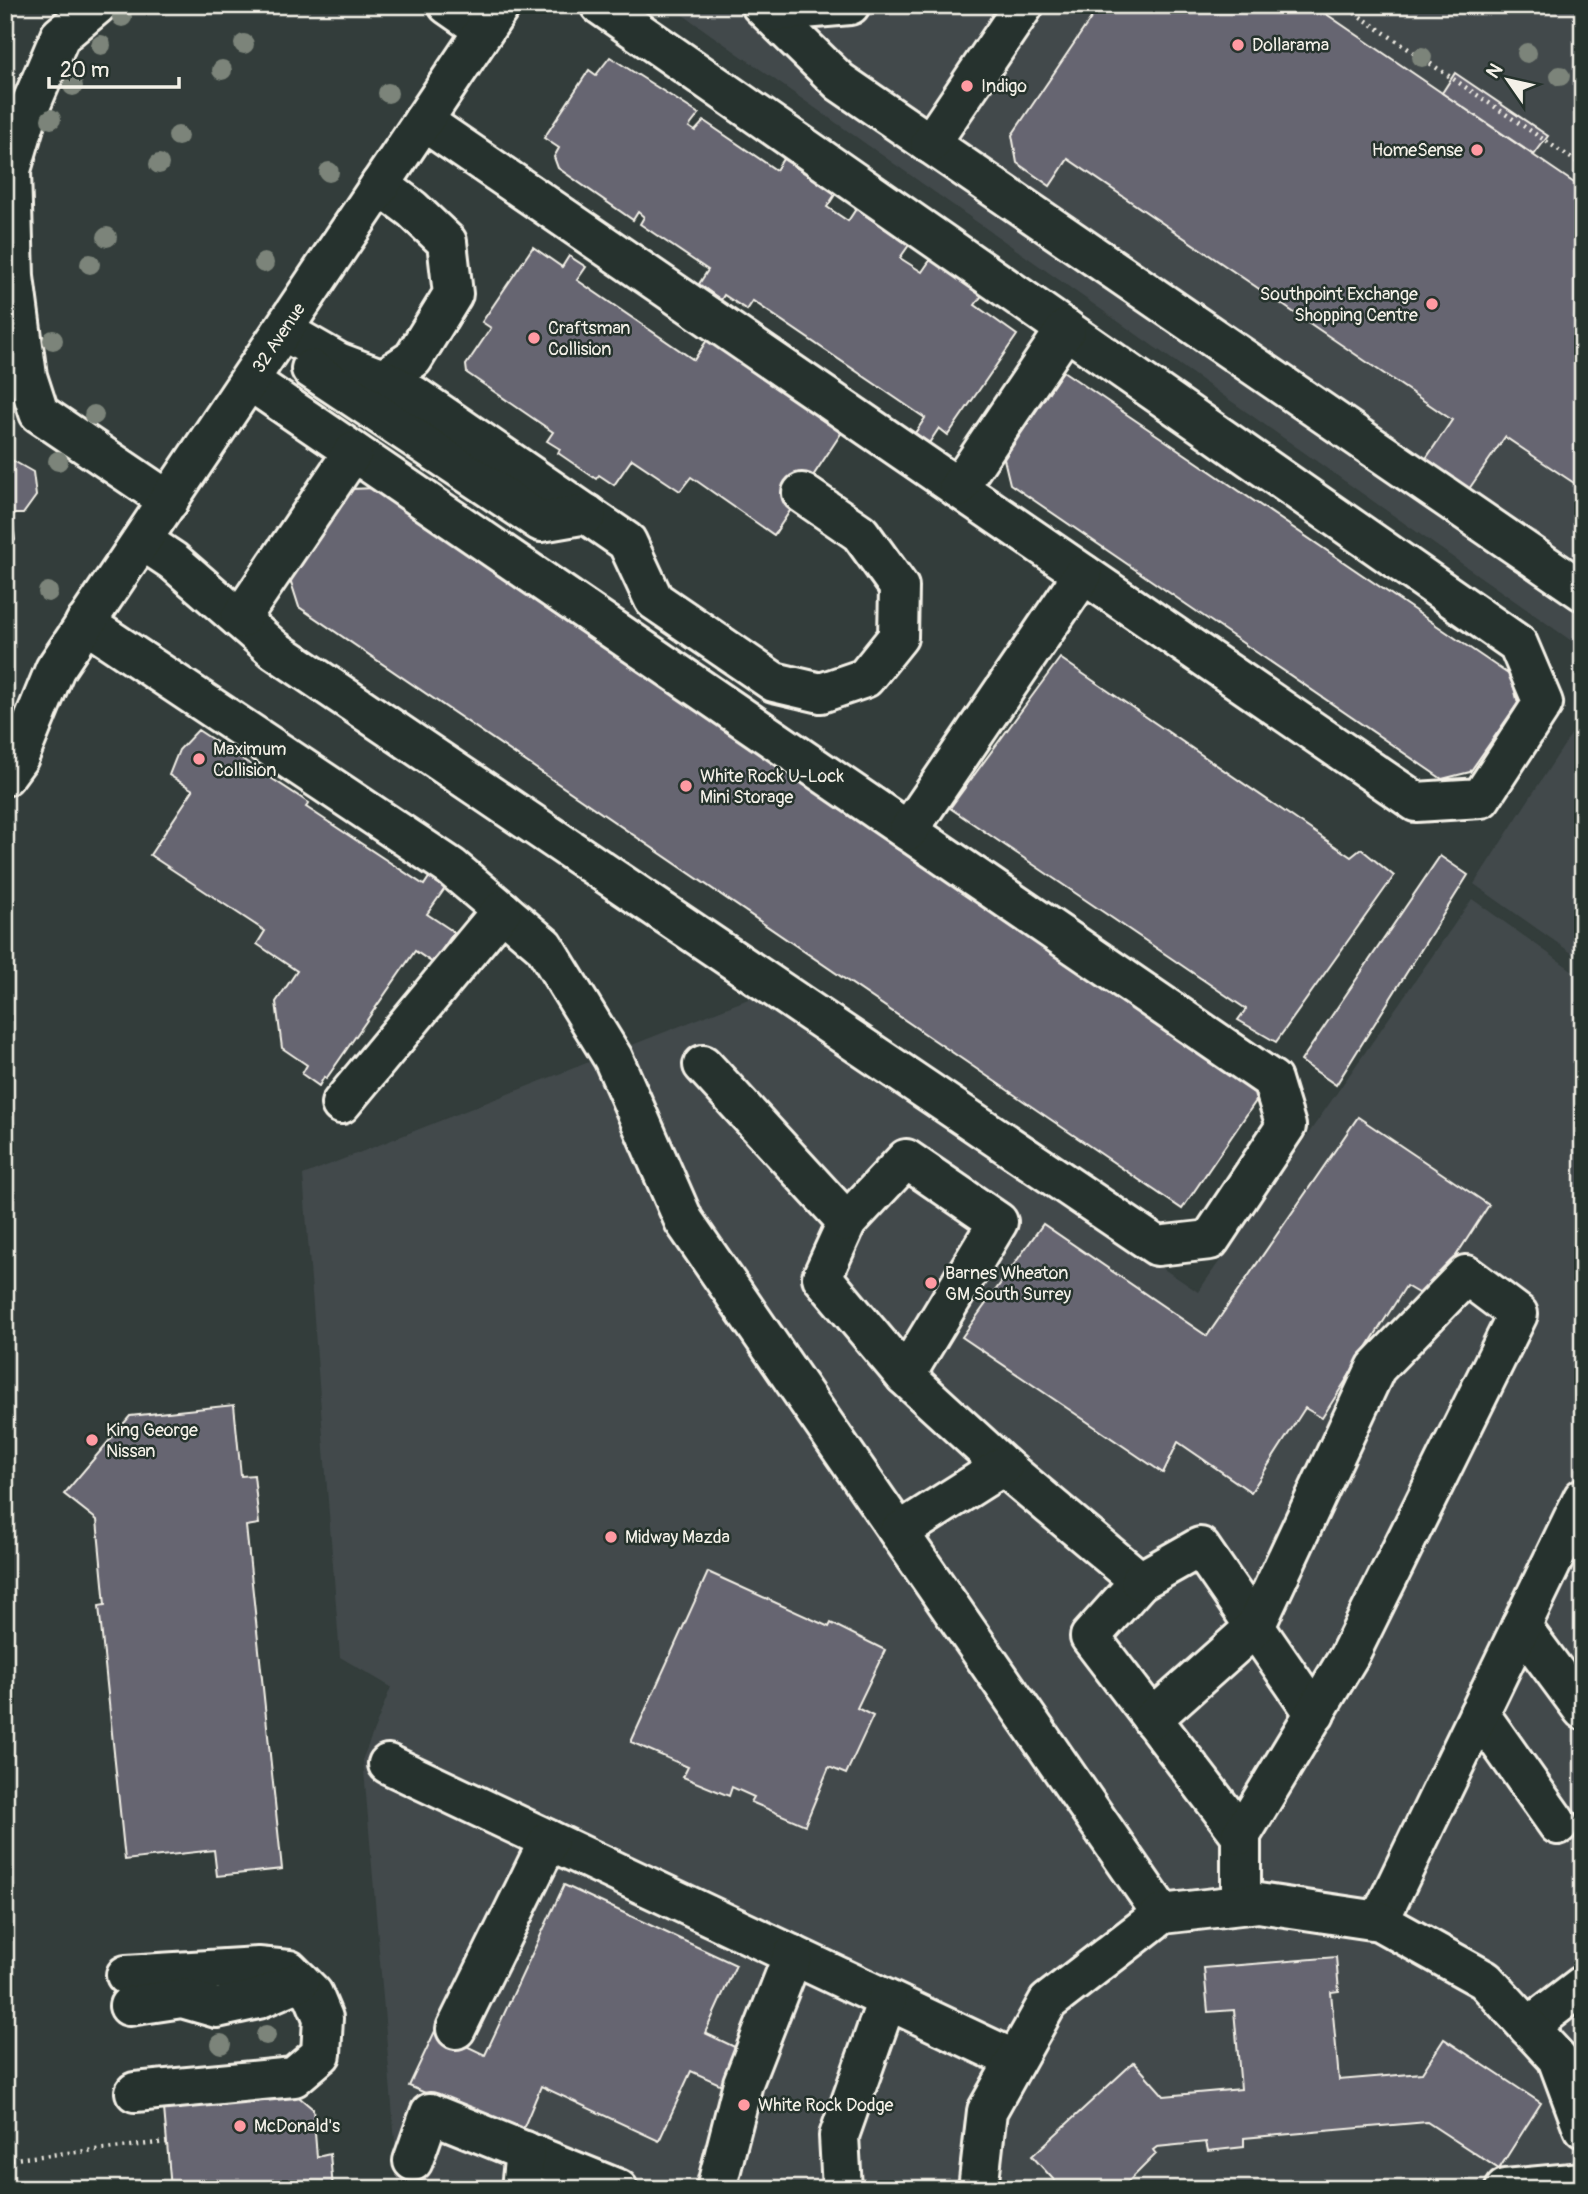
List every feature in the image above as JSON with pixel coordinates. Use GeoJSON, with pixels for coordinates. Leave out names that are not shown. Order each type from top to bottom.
{"type":"FeatureCollection","features":[{"type":"Feature","properties":{"kind":"street"},"geometry":{"type":"LineString","coordinates":[[97,5],[61,36],[29,109],[11,170],[14,276],[27,376],[38,413],[169,502]]}},
{"type":"Feature","properties":{"kind":"street"},"geometry":{"type":"LineString","coordinates":[[448,5],[492,18]]}},
{"type":"Feature","properties":{"kind":"street"},"geometry":{"type":"LineString","coordinates":[[423,121],[1416,802],[1481,798],[1543,703],[1518,644],[600,5]]}},
{"type":"Feature","properties":{"kind":"street"},"geometry":{"type":"LineString","coordinates":[[765,9],[850,5]]}},
{"type":"Feature","properties":{"kind":"street"},"geometry":{"type":"LineString","coordinates":[[930,144],[1024,5]]}},
{"type":"Feature","properties":{"kind":"street"},"geometry":{"type":"LineString","coordinates":[[765,9],[840,82],[1583,591]]}},
{"type":"Feature","properties":{"kind":"street","name":"32 Avenue"},"geometry":{"type":"LineString","coordinates":[[5,776],[19,757],[55,669],[492,18]]}},
{"type":"Feature","properties":{"kind":"street"},"geometry":{"type":"LineString","coordinates":[[380,185],[412,209],[447,242],[453,294],[413,359],[383,379]]}},
{"type":"Feature","properties":{"kind":"street"},"geometry":{"type":"LineString","coordinates":[[958,488],[1066,329]]}},
{"type":"Feature","properties":{"kind":"street"},"geometry":{"type":"LineString","coordinates":[[279,337],[383,379],[413,395],[627,542],[654,600],[774,682],[821,693],[865,678],[898,637],[899,587],[860,533],[802,492]]}},
{"type":"Feature","properties":{"kind":"street"},"geometry":{"type":"LineString","coordinates":[[279,337],[541,523],[587,514]]}},
{"type":"Feature","properties":{"kind":"street"},"geometry":{"type":"LineString","coordinates":[[142,541],[173,561],[275,650],[1157,1246],[1210,1240],[1286,1126],[1272,1080],[250,381]]}},
{"type":"Feature","properties":{"kind":"street"},"geometry":{"type":"LineString","coordinates":[[240,619],[353,452]]}},
{"type":"Feature","properties":{"kind":"street"},"geometry":{"type":"LineString","coordinates":[[908,831],[1083,573]]}},
{"type":"Feature","properties":{"kind":"street"},"geometry":{"type":"LineString","coordinates":[[85,623],[451,867],[544,946],[613,1058],[684,1220],[1162,1913]]}},
{"type":"Feature","properties":{"kind":"street","name":"32 Avenue"},"geometry":{"type":"LineString","coordinates":[[5,719],[55,669]]}},
{"type":"Feature","properties":{"kind":"street"},"geometry":{"type":"LineString","coordinates":[[341,1104],[502,910]]}},
{"type":"Feature","properties":{"kind":"street"},"geometry":{"type":"LineString","coordinates":[[703,1065],[847,1222]]}},
{"type":"Feature","properties":{"kind":"street"},"geometry":{"type":"LineString","coordinates":[[905,1376],[998,1222],[906,1159],[847,1222],[822,1277],[905,1376],[1003,1465],[1140,1581]]}},
{"type":"Feature","properties":{"kind":"street"},"geometry":{"type":"LineString","coordinates":[[1152,1719],[1255,1627],[1376,1368],[1466,1275],[1517,1314],[1349,1656],[1241,1835],[1241,1904]]}},
{"type":"Feature","properties":{"kind":"street"},"geometry":{"type":"LineString","coordinates":[[899,1532],[1003,1465]]}},
{"type":"Feature","properties":{"kind":"street"},"geometry":{"type":"LineString","coordinates":[[1379,1921],[1583,1498]]}},
{"type":"Feature","properties":{"kind":"street"},"geometry":{"type":"LineString","coordinates":[[1241,1835],[1090,1637],[1140,1581],[1200,1547],[1315,1714]]}},
{"type":"Feature","properties":{"kind":"street"},"geometry":{"type":"LineString","coordinates":[[1521,1626],[1583,1710]]}},
{"type":"Feature","properties":{"kind":"street"},"geometry":{"type":"LineString","coordinates":[[1479,1713],[1558,1825]]}},
{"type":"Feature","properties":{"kind":"street"},"geometry":{"type":"LineString","coordinates":[[388,1763],[1015,2060]]}},
{"type":"Feature","properties":{"kind":"street"},"geometry":{"type":"LineString","coordinates":[[456,2029],[549,1840]]}},
{"type":"Feature","properties":{"kind":"street"},"geometry":{"type":"LineString","coordinates":[[978,2189],[987,2111],[1048,2002],[1162,1913],[1241,1904],[1258,1903],[1379,1921],[1485,1980],[1557,2058],[1583,2128]]}},
{"type":"Feature","properties":{"kind":"street"},"geometry":{"type":"LineString","coordinates":[[716,2189],[744,2083],[793,1955]]}},
{"type":"Feature","properties":{"kind":"street"},"geometry":{"type":"LineString","coordinates":[[127,1990],[258,1966],[289,1970],[313,1994],[323,2018],[321,2054],[294,2077],[135,2092]]}},
{"type":"Feature","properties":{"kind":"street"},"geometry":{"type":"LineString","coordinates":[[1528,2027],[1583,1985]]}},
{"type":"Feature","properties":{"kind":"street"},"geometry":{"type":"LineString","coordinates":[[842,2189],[839,2136],[887,2000]]}},
{"type":"Feature","properties":{"kind":"street"},"geometry":{"type":"LineString","coordinates":[[413,2161],[430,2113],[618,2189]]}},
{"type":"Feature","properties":{"kind":"street"},"geometry":{"type":"LineString","coordinates":[[521,2189],[525,2151]]}},
{"type":"Feature","properties":{"kind":"street"},"geometry":{"type":"LineString","coordinates":[[1506,2189],[1583,2182]]}},
{"type":"Feature","properties":{"kind":"path"},"geometry":{"type":"LineString","coordinates":[[1343,5],[1583,166]]}},
{"type":"Feature","properties":{"kind":"path"},"geometry":{"type":"LineString","coordinates":[[5,2160],[167,2142]]}},
{"type":"Feature","properties":{"kind":"shaded area","name":"Southpoint Exchange Shopping Centre"},"geometry":{"type":"Polygon","coordinates":[[[669,5],[1583,5],[1583,649],[669,5]]]}},
{"type":"Feature","properties":{"kind":"shaded area"},"geometry":{"type":"Polygon","coordinates":[[[1583,716],[1583,961],[1474,884],[1583,716]]]}},
{"type":"Feature","properties":{"kind":"shaded area"},"geometry":{"type":"Polygon","coordinates":[[[1472,899],[1583,978],[1583,2189],[399,2189],[363,1758],[391,1687],[340,1657],[303,1175],[756,996],[1198,1292],[1472,899]]]}},
{"type":"Feature","properties":{"kind":"building","name":"Southpoint Exchange Shopping Centre"},"geometry":{"type":"Polygon","coordinates":[[[1100,5],[1313,5],[1583,189],[1583,489],[1505,437],[1469,489],[1425,460],[1452,420],[1068,159],[1050,186],[1017,163],[1012,135],[1100,5]]]}},
{"type":"Feature","properties":{"kind":"building"},"geometry":{"type":"Polygon","coordinates":[[[610,57],[699,114],[689,127],[695,131],[704,121],[776,170],[783,159],[836,193],[827,207],[848,221],[856,209],[909,245],[900,258],[922,272],[931,259],[983,294],[975,305],[1017,335],[948,435],[939,428],[929,443],[915,433],[925,418],[753,301],[747,310],[724,295],[721,300],[699,284],[708,270],[640,224],[644,217],[638,212],[633,220],[558,168],[554,157],[559,148],[544,138],[589,70],[596,75],[610,57]]]}},
{"type":"Feature","properties":{"kind":"building"},"geometry":{"type":"Polygon","coordinates":[[[1455,73],[1548,136],[1534,155],[1442,93],[1455,73]]]}},
{"type":"Feature","properties":{"kind":"building"},"geometry":{"type":"Polygon","coordinates":[[[533,247],[562,267],[569,256],[586,267],[577,280],[694,360],[709,337],[844,429],[774,535],[691,477],[680,491],[632,459],[614,485],[599,475],[596,479],[558,453],[560,449],[547,441],[553,432],[467,373],[466,365],[491,328],[482,322],[533,247]]]}},
{"type":"Feature","properties":{"kind":"building"},"geometry":{"type":"Polygon","coordinates":[[[1063,371],[1511,676],[1518,703],[1470,772],[1442,779],[1010,484],[1004,459],[1063,371]]]}},
{"type":"Feature","properties":{"kind":"building"},"geometry":{"type":"Polygon","coordinates":[[[10,459],[33,472],[36,496],[23,514],[12,514],[15,540],[5,555],[5,460],[10,459]]]}},
{"type":"Feature","properties":{"kind":"building"},"geometry":{"type":"Polygon","coordinates":[[[376,488],[1260,1095],[1182,1209],[299,607],[290,579],[350,489],[376,488]]]}},
{"type":"Feature","properties":{"kind":"building"},"geometry":{"type":"Polygon","coordinates":[[[1060,658],[1351,857],[1361,849],[1394,876],[1276,1042],[1238,1020],[1246,1009],[950,808],[1060,658]]]}},
{"type":"Feature","properties":{"kind":"building"},"geometry":{"type":"Polygon","coordinates":[[[198,730],[309,803],[306,807],[424,885],[432,873],[448,884],[427,914],[454,932],[433,963],[415,951],[319,1086],[302,1074],[307,1065],[282,1048],[276,1002],[297,971],[257,944],[265,931],[150,855],[193,790],[169,775],[179,750],[198,730]]]}},
{"type":"Feature","properties":{"kind":"building"},"geometry":{"type":"Polygon","coordinates":[[[1440,856],[1468,875],[1336,1085],[1301,1061],[1440,856]]]}},
{"type":"Feature","properties":{"kind":"building"},"geometry":{"type":"Polygon","coordinates":[[[1358,1117],[1489,1205],[1428,1299],[1406,1286],[1322,1418],[1305,1408],[1251,1492],[1178,1442],[1163,1473],[962,1337],[1043,1224],[1207,1336],[1358,1117]]]}},
{"type":"Feature","properties":{"kind":"building"},"geometry":{"type":"Polygon","coordinates":[[[234,1405],[241,1476],[254,1475],[259,1524],[246,1526],[282,1869],[217,1876],[214,1850],[125,1860],[99,1606],[105,1605],[97,1520],[64,1494],[130,1416],[234,1405]]]}},
{"type":"Feature","properties":{"kind":"building"},"geometry":{"type":"Polygon","coordinates":[[[708,1572],[829,1627],[831,1623],[885,1650],[857,1708],[873,1716],[846,1774],[829,1767],[805,1825],[751,1802],[754,1797],[732,1787],[729,1796],[683,1777],[688,1767],[631,1742],[708,1572]]]}},
{"type":"Feature","properties":{"kind":"building"},"geometry":{"type":"Polygon","coordinates":[[[564,1885],[736,1965],[705,2033],[741,2050],[724,2086],[691,2071],[659,2141],[541,2086],[521,2134],[409,2086],[435,2031],[485,2055],[564,1885]]]}},
{"type":"Feature","properties":{"kind":"building"},"geometry":{"type":"Polygon","coordinates":[[[1336,1957],[1339,1991],[1331,1992],[1339,2080],[1422,2073],[1444,2039],[1541,2103],[1499,2169],[1427,2122],[1244,2138],[1244,2147],[1208,2151],[1206,2142],[1157,2147],[1153,2150],[1156,2154],[1121,2189],[1113,2185],[1110,2189],[1062,2189],[1032,2156],[1134,2062],[1164,2096],[1241,2089],[1234,2010],[1208,2012],[1204,1968],[1336,1957]]]}},
{"type":"Feature","properties":{"kind":"building","name":"McDonald's"},"geometry":{"type":"Polygon","coordinates":[[[287,2087],[313,2109],[317,2157],[330,2154],[333,2189],[171,2189],[163,2097],[287,2087]]]}},
{"type":"Feature","properties":{"kind":"place","name":"Dollarama"},"geometry":{"type":"Point","coordinates":[1238,45]}},
{"type":"Feature","properties":{"kind":"place","name":"Indigo"},"geometry":{"type":"Point","coordinates":[967,86]}},
{"type":"Feature","properties":{"kind":"place","name":"HomeSense"},"geometry":{"type":"Point","coordinates":[1477,150]}},
{"type":"Feature","properties":{"kind":"place","name":"Southpoint Exchange Shopping Centre"},"geometry":{"type":"Point","coordinates":[1432,304]}},
{"type":"Feature","properties":{"kind":"place","name":"Craftsman Collision"},"geometry":{"type":"Point","coordinates":[534,338]}},
{"type":"Feature","properties":{"kind":"place","name":"Maximum Collision"},"geometry":{"type":"Point","coordinates":[199,759]}},
{"type":"Feature","properties":{"kind":"place","name":"White Rock U-Lock Mini Storage"},"geometry":{"type":"Point","coordinates":[686,786]}},
{"type":"Feature","properties":{"kind":"place","name":"Barnes Wheaton GM South Surrey"},"geometry":{"type":"Point","coordinates":[931,1283]}},
{"type":"Feature","properties":{"kind":"place","name":"King George Nissan"},"geometry":{"type":"Point","coordinates":[92,1440]}},
{"type":"Feature","properties":{"kind":"place","name":"Midway Mazda"},"geometry":{"type":"Point","coordinates":[611,1537]}},
{"type":"Feature","properties":{"kind":"place","name":"White Rock Dodge"},"geometry":{"type":"Point","coordinates":[744,2105]}},
{"type":"Feature","properties":{"kind":"place","name":"McDonald's"},"geometry":{"type":"Point","coordinates":[240,2126]}}]}
